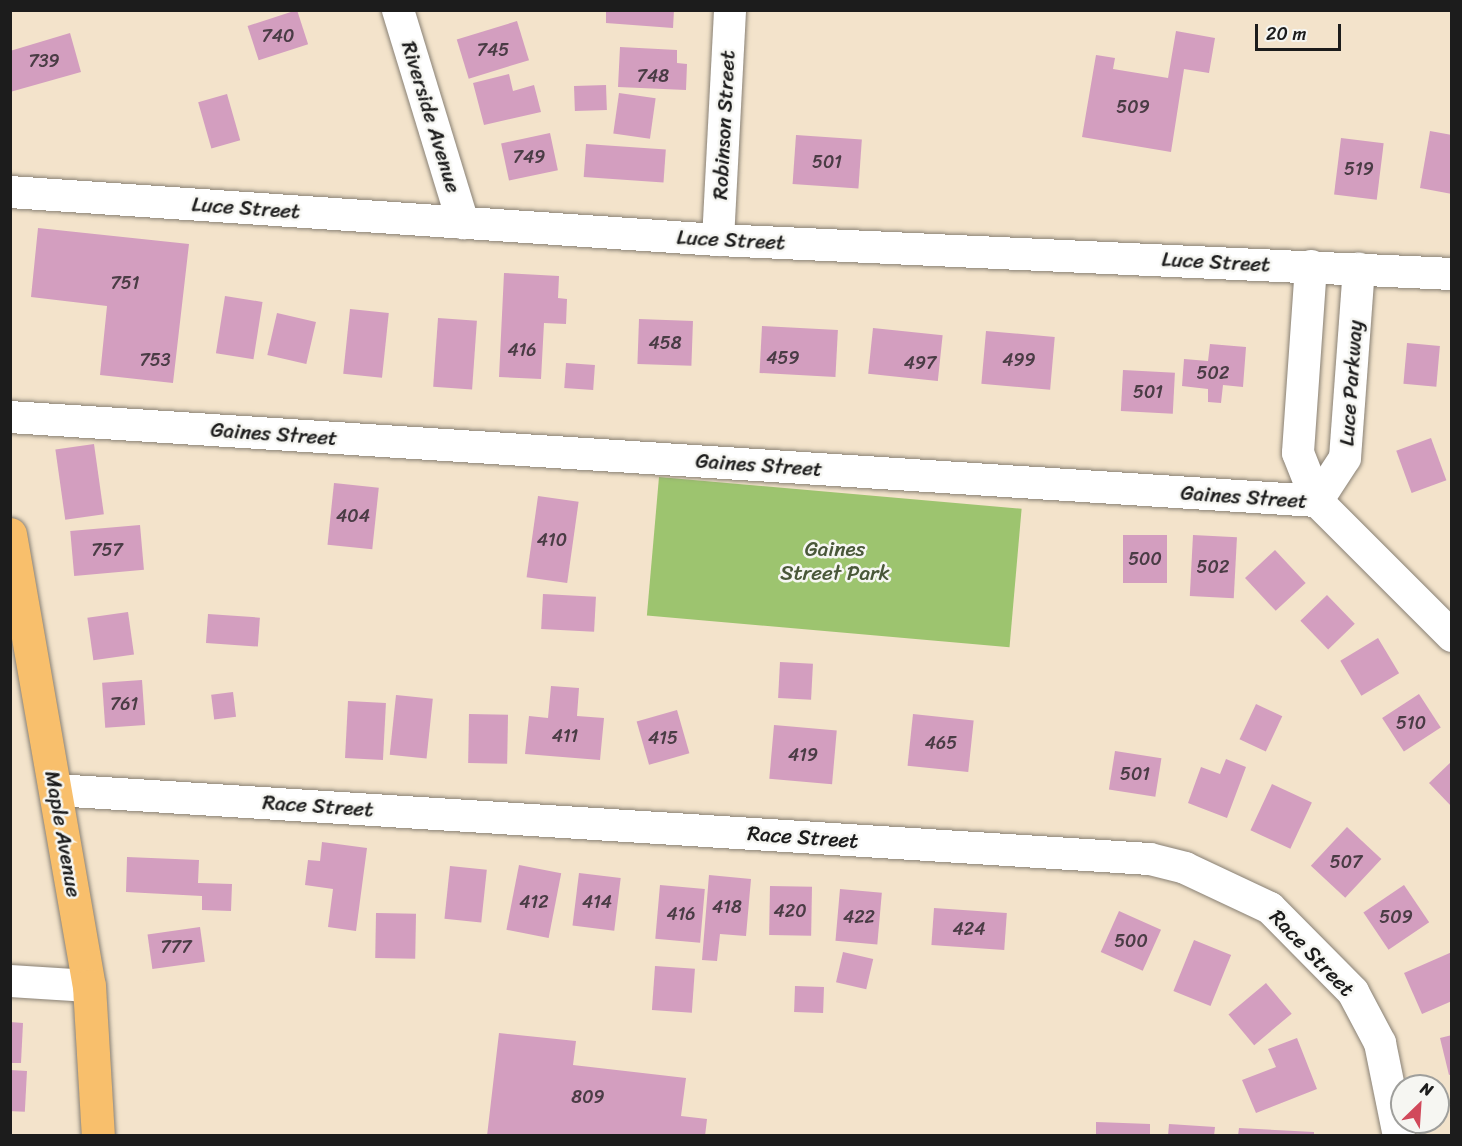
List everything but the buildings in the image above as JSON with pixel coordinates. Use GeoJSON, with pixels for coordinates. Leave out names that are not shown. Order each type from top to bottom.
{"type":"FeatureCollection","features":[{"type":"Feature","properties":{"kind":"main road","name":"Maple Avenue"},"geometry":{"type":"LineString","coordinates":[[10,534],[14,571],[56,790],[88,986],[98,1136]]}},
{"type":"Feature","properties":{"kind":"street","name":"Riverside Avenue"},"geometry":{"type":"LineString","coordinates":[[398,10],[463,223]]}},
{"type":"Feature","properties":{"kind":"street","name":"Robinson Street"},"geometry":{"type":"LineString","coordinates":[[718,240],[730,10]]}},
{"type":"Feature","properties":{"kind":"street","name":"Luce Street"},"geometry":{"type":"LineString","coordinates":[[10,192],[718,240],[1452,274]]}},
{"type":"Feature","properties":{"kind":"street"},"geometry":{"type":"LineString","coordinates":[[1311,266],[1298,453],[1317,501]]}},
{"type":"Feature","properties":{"kind":"street","name":"Luce Parkway"},"geometry":{"type":"LineString","coordinates":[[1317,501],[1345,458],[1359,268]]}},
{"type":"Feature","properties":{"kind":"street","name":"Gaines Street"},"geometry":{"type":"LineString","coordinates":[[10,417],[1317,501],[1452,636]]}},
{"type":"Feature","properties":{"kind":"street","name":"Race Street"},"geometry":{"type":"LineString","coordinates":[[56,790],[1150,859],[1185,868],[1270,908],[1353,992],[1380,1043],[1399,1136]]}},
{"type":"Feature","properties":{"kind":"street"},"geometry":{"type":"LineString","coordinates":[[10,981],[88,986]]}},
{"type":"Feature","properties":{"kind":"green space","name":"Gaines Street Park"},"geometry":{"type":"Polygon","coordinates":[[[659,477],[1022,509],[1010,647],[647,615],[659,477]]]}}]}
